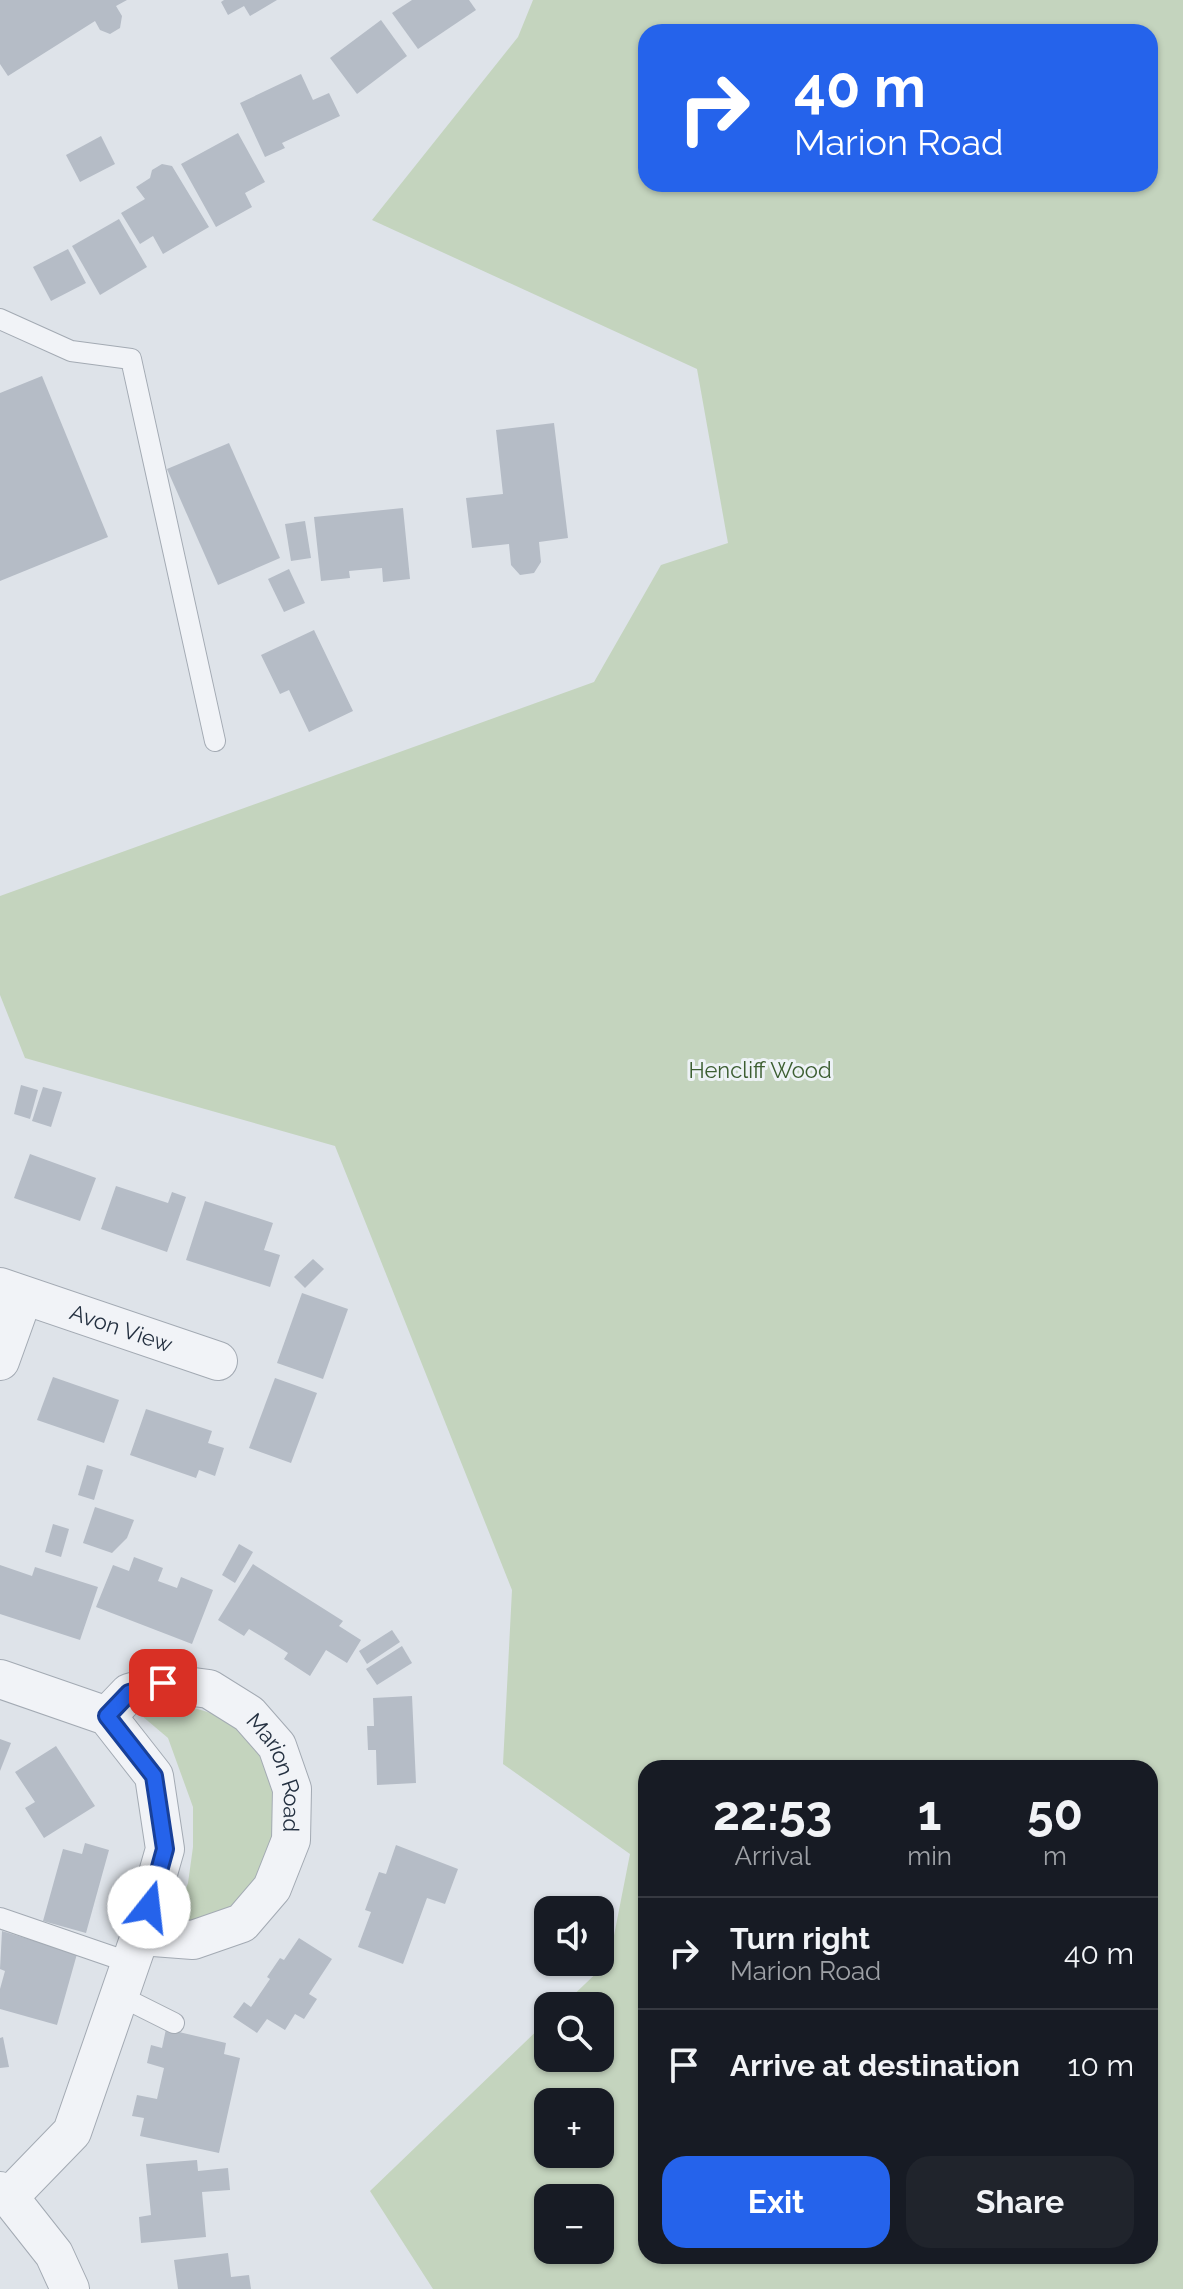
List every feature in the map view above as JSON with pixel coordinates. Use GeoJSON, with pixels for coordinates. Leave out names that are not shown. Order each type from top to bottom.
{"type":"FeatureCollection","features":[{"type":"Feature","properties":{"kind":"street","name":"Avon View"},"geometry":{"type":"LineString","coordinates":[[0,1361],[12,1292],[218,1361]]}},
{"type":"Feature","properties":{"kind":"street"},"geometry":{"type":"LineString","coordinates":[[0,1679],[107,1716],[154,1776],[165,1849],[130,1965],[72,2132],[4,2194],[54,2254],[70,2289]]}},
{"type":"Feature","properties":{"kind":"street","name":"Marion Road"},"geometry":{"type":"LineString","coordinates":[[107,1716],[129,1693],[163,1683],[209,1689],[249,1714],[277,1746],[292,1789],[291,1840],[272,1888],[242,1923],[130,1965]]}},
{"type":"Feature","properties":{"kind":"lane"},"geometry":{"type":"LineString","coordinates":[[0,319],[71,351],[131,359],[215,741]]}},
{"type":"Feature","properties":{"kind":"lane"},"geometry":{"type":"LineString","coordinates":[[0,1918],[130,1965],[174,2023]]}},
{"type":"Feature","properties":{"kind":"green space","name":"Hencliff Wood"},"geometry":{"type":"Polygon","coordinates":[[[533,0],[1183,0],[1183,2289],[433,2289],[370,2191],[534,2033],[534,2072],[614,2072],[614,1992],[577,1992],[593,1976],[614,1976],[614,1936],[630,1854],[503,1764],[512,1590],[335,1146],[25,1058],[0,995],[0,896],[594,682],[661,565],[728,543],[697,369],[372,220],[518,37],[533,0]]]}},
{"type":"Feature","properties":{"kind":"green space"},"geometry":{"type":"Polygon","coordinates":[[[171,1703],[216,1715],[240,1729],[258,1750],[270,1775],[277,1802],[278,1830],[273,1856],[262,1881],[244,1901],[198,1926],[174,1920],[188,1883],[193,1847],[193,1807],[168,1738],[142,1716],[141,1709],[171,1703]]]}},
{"type":"Feature","properties":{"kind":"building"},"geometry":{"type":"Polygon","coordinates":[[[0,0],[127,0],[116,6],[122,16],[120,28],[110,34],[100,30],[95,21],[8,76],[0,64],[0,0]]]}},
{"type":"Feature","properties":{"kind":"building"},"geometry":{"type":"Polygon","coordinates":[[[277,0],[250,16],[244,6],[228,15],[221,2],[277,0]]]}},
{"type":"Feature","properties":{"kind":"building"},"geometry":{"type":"Polygon","coordinates":[[[412,0],[469,0],[476,10],[418,49],[392,13],[412,0]]]}},
{"type":"Feature","properties":{"kind":"building"},"geometry":{"type":"Polygon","coordinates":[[[381,20],[407,56],[357,94],[330,58],[381,20]]]}},
{"type":"Feature","properties":{"kind":"building"},"geometry":{"type":"Polygon","coordinates":[[[301,74],[313,100],[329,93],[340,116],[282,143],[285,148],[265,157],[240,103],[301,74]]]}},
{"type":"Feature","properties":{"kind":"building"},"geometry":{"type":"Polygon","coordinates":[[[238,133],[265,182],[245,193],[252,207],[216,227],[181,164],[238,133]]]}},
{"type":"Feature","properties":{"kind":"building"},"geometry":{"type":"Polygon","coordinates":[[[101,136],[115,164],[80,182],[66,155],[101,136]]]}},
{"type":"Feature","properties":{"kind":"building"},"geometry":{"type":"Polygon","coordinates":[[[162,164],[172,166],[209,227],[163,254],[153,236],[140,244],[121,213],[145,199],[136,187],[150,178],[152,170],[162,164]]]}},
{"type":"Feature","properties":{"kind":"building"},"geometry":{"type":"Polygon","coordinates":[[[119,219],[147,267],[100,295],[72,246],[119,219]]]}},
{"type":"Feature","properties":{"kind":"building"},"geometry":{"type":"Polygon","coordinates":[[[68,249],[86,283],[51,301],[33,267],[68,249]]]}},
{"type":"Feature","properties":{"kind":"building"},"geometry":{"type":"Polygon","coordinates":[[[42,376],[108,537],[0,581],[0,393],[42,376]]]}},
{"type":"Feature","properties":{"kind":"building"},"geometry":{"type":"Polygon","coordinates":[[[554,423],[568,538],[539,542],[541,562],[534,573],[520,575],[511,565],[509,544],[472,548],[466,498],[503,494],[496,430],[554,423]]]}},
{"type":"Feature","properties":{"kind":"building"},"geometry":{"type":"Polygon","coordinates":[[[229,443],[280,558],[218,585],[167,469],[229,443]]]}},
{"type":"Feature","properties":{"kind":"building"},"geometry":{"type":"Polygon","coordinates":[[[403,508],[410,579],[383,582],[382,568],[349,571],[350,578],[321,581],[314,517],[403,508]]]}},
{"type":"Feature","properties":{"kind":"building"},"geometry":{"type":"Polygon","coordinates":[[[305,521],[311,558],[291,561],[285,524],[305,521]]]}},
{"type":"Feature","properties":{"kind":"building"},"geometry":{"type":"Polygon","coordinates":[[[289,569],[305,603],[284,612],[268,579],[289,569]]]}},
{"type":"Feature","properties":{"kind":"building"},"geometry":{"type":"Polygon","coordinates":[[[314,630],[353,711],[309,732],[289,690],[280,694],[261,655],[314,630]]]}},
{"type":"Feature","properties":{"kind":"building"},"geometry":{"type":"Polygon","coordinates":[[[21,1085],[38,1090],[30,1119],[14,1114],[21,1085]]]}},
{"type":"Feature","properties":{"kind":"building"},"geometry":{"type":"Polygon","coordinates":[[[43,1087],[62,1092],[51,1127],[32,1121],[43,1087]]]}},
{"type":"Feature","properties":{"kind":"building"},"geometry":{"type":"Polygon","coordinates":[[[30,1154],[96,1178],[80,1221],[14,1198],[30,1154]]]}},
{"type":"Feature","properties":{"kind":"building"},"geometry":{"type":"Polygon","coordinates":[[[116,1186],[168,1203],[172,1192],[186,1197],[167,1252],[101,1229],[116,1186]]]}},
{"type":"Feature","properties":{"kind":"building"},"geometry":{"type":"Polygon","coordinates":[[[205,1201],[273,1223],[264,1250],[280,1255],[270,1287],[186,1260],[205,1201]]]}},
{"type":"Feature","properties":{"kind":"building"},"geometry":{"type":"Polygon","coordinates":[[[313,1259],[324,1269],[305,1288],[294,1277],[313,1259]]]}},
{"type":"Feature","properties":{"kind":"building"},"geometry":{"type":"Polygon","coordinates":[[[302,1293],[348,1309],[323,1379],[277,1363],[302,1293]]]}},
{"type":"Feature","properties":{"kind":"building"},"geometry":{"type":"Polygon","coordinates":[[[53,1377],[119,1400],[104,1443],[37,1420],[53,1377]]]}},
{"type":"Feature","properties":{"kind":"building"},"geometry":{"type":"Polygon","coordinates":[[[275,1378],[317,1393],[291,1463],[249,1448],[275,1378]]]}},
{"type":"Feature","properties":{"kind":"building"},"geometry":{"type":"Polygon","coordinates":[[[146,1409],[212,1431],[208,1443],[224,1448],[215,1476],[199,1470],[196,1478],[130,1455],[146,1409]]]}},
{"type":"Feature","properties":{"kind":"building"},"geometry":{"type":"Polygon","coordinates":[[[87,1465],[103,1470],[94,1500],[78,1495],[87,1465]]]}},
{"type":"Feature","properties":{"kind":"building"},"geometry":{"type":"Polygon","coordinates":[[[95,1507],[134,1520],[127,1538],[112,1553],[83,1543],[95,1507]]]}},
{"type":"Feature","properties":{"kind":"building"},"geometry":{"type":"Polygon","coordinates":[[[53,1524],[69,1529],[61,1557],[45,1552],[53,1524]]]}},
{"type":"Feature","properties":{"kind":"building"},"geometry":{"type":"Polygon","coordinates":[[[239,1544],[253,1552],[235,1583],[222,1575],[239,1544]]]}},
{"type":"Feature","properties":{"kind":"building"},"geometry":{"type":"Polygon","coordinates":[[[134,1557],[163,1568],[158,1581],[177,1588],[181,1577],[213,1590],[192,1644],[96,1607],[113,1565],[129,1571],[134,1557]]]}},
{"type":"Feature","properties":{"kind":"building"},"geometry":{"type":"Polygon","coordinates":[[[253,1564],[343,1621],[339,1626],[361,1640],[347,1663],[326,1650],[310,1676],[284,1659],[288,1653],[269,1641],[249,1629],[244,1636],[218,1620],[253,1564]]]}},
{"type":"Feature","properties":{"kind":"building"},"geometry":{"type":"Polygon","coordinates":[[[0,1565],[32,1576],[35,1567],[98,1587],[80,1640],[0,1614],[0,1565]]]}},
{"type":"Feature","properties":{"kind":"building"},"geometry":{"type":"Polygon","coordinates":[[[392,1630],[400,1642],[367,1664],[359,1651],[392,1630]]]}},
{"type":"Feature","properties":{"kind":"building"},"geometry":{"type":"Polygon","coordinates":[[[402,1646],[412,1663],[377,1685],[366,1669],[402,1646]]]}},
{"type":"Feature","properties":{"kind":"building"},"geometry":{"type":"Polygon","coordinates":[[[412,1696],[416,1783],[377,1785],[376,1750],[368,1750],[367,1726],[374,1726],[373,1698],[412,1696]]]}},
{"type":"Feature","properties":{"kind":"building"},"geometry":{"type":"Polygon","coordinates":[[[0,1739],[11,1743],[0,1771],[0,1739]]]}},
{"type":"Feature","properties":{"kind":"building"},"geometry":{"type":"Polygon","coordinates":[[[56,1746],[95,1806],[44,1838],[25,1808],[35,1802],[15,1772],[56,1746]]]}},
{"type":"Feature","properties":{"kind":"building"},"geometry":{"type":"Polygon","coordinates":[[[85,1843],[109,1850],[86,1933],[43,1921],[63,1849],[82,1854],[85,1843]]]}},
{"type":"Feature","properties":{"kind":"building"},"geometry":{"type":"Polygon","coordinates":[[[396,1845],[458,1869],[445,1904],[427,1898],[403,1964],[358,1947],[371,1912],[365,1910],[379,1872],[386,1874],[396,1845]]]}},
{"type":"Feature","properties":{"kind":"building"},"geometry":{"type":"Polygon","coordinates":[[[2,1931],[77,1954],[57,2025],[0,2009],[0,1989],[5,1971],[0,1969],[2,1931]]]}},
{"type":"Feature","properties":{"kind":"building"},"geometry":{"type":"Polygon","coordinates":[[[299,1938],[332,1959],[309,1994],[317,1999],[304,2019],[295,2014],[285,2030],[267,2019],[257,2033],[233,2017],[244,2002],[251,2007],[280,1958],[284,1960],[299,1938]]]}},
{"type":"Feature","properties":{"kind":"building"},"geometry":{"type":"Polygon","coordinates":[[[166,2029],[226,2043],[224,2054],[240,2058],[219,2153],[140,2136],[144,2118],[132,2116],[137,2095],[157,2099],[164,2068],[147,2063],[151,2045],[162,2048],[166,2029]]]}},
{"type":"Feature","properties":{"kind":"building"},"geometry":{"type":"Polygon","coordinates":[[[3,2037],[9,2067],[0,2068],[0,2038],[3,2037]]]}},
{"type":"Feature","properties":{"kind":"building"},"geometry":{"type":"Polygon","coordinates":[[[197,2160],[198,2171],[228,2168],[230,2190],[202,2192],[206,2237],[141,2243],[139,2217],[151,2215],[146,2164],[197,2160]]]}},
{"type":"Feature","properties":{"kind":"building"},"geometry":{"type":"Polygon","coordinates":[[[228,2253],[231,2277],[249,2275],[251,2289],[178,2289],[174,2260],[228,2253]]]}},
{"type":"Feature","properties":{"kind":"route"},"geometry":{"type":"LineString","coordinates":[[149,1907],[165,1849],[154,1776],[107,1716],[129,1693],[163,1683]]}}]}
